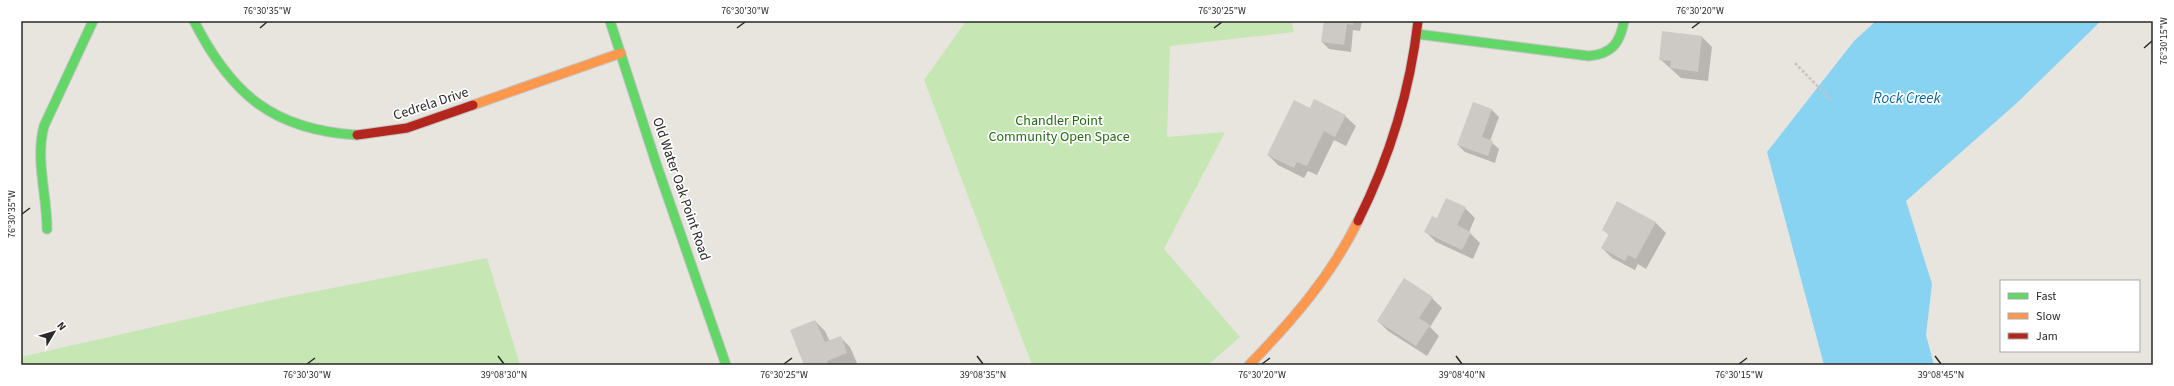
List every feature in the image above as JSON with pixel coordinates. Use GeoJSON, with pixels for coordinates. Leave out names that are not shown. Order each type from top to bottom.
{"type":"FeatureCollection","features":[{"type":"Feature","properties":{"kind":"street"},"geometry":{"type":"LineString","coordinates":[[47,229],[46,198],[39,149],[40,138],[44,126],[93,21]]}},
{"type":"Feature","properties":{"kind":"street","name":"Cedrela Drive"},"geometry":{"type":"LineString","coordinates":[[194,21],[214,62],[230,82],[246,97],[287,121],[337,134],[364,135],[416,125],[621,53]]}},
{"type":"Feature","properties":{"kind":"street","name":"Old Water Oak Point Road"},"geometry":{"type":"LineString","coordinates":[[610,21],[726,365]]}},
{"type":"Feature","properties":{"kind":"street"},"geometry":{"type":"LineString","coordinates":[[1249,365],[1265,350],[1316,291],[1339,255],[1361,214],[1389,149],[1403,105],[1417,34],[1418,21]]}},
{"type":"Feature","properties":{"kind":"street"},"geometry":{"type":"LineString","coordinates":[[1417,34],[1595,56],[1610,51],[1619,43],[1624,21]]}},
{"type":"Feature","properties":{"kind":"path"},"geometry":{"type":"LineString","coordinates":[[1795,63],[1831,100]]}},
{"type":"Feature","properties":{"kind":"green space","name":"Chandler Point Community Open Space"},"geometry":{"type":"Polygon","coordinates":[[[966,21],[1291,21],[1294,32],[1170,46],[1167,137],[1225,132],[1164,249],[1240,337],[1208,365],[1032,365],[924,80],[966,21]]]}},
{"type":"Feature","properties":{"kind":"green space"},"geometry":{"type":"Polygon","coordinates":[[[487,258],[520,365],[21,365],[21,357],[276,299],[487,258]]]}},
{"type":"Feature","properties":{"kind":"water","name":"Rock Creek"},"geometry":{"type":"Polygon","coordinates":[[[1876,21],[2101,21],[2019,101],[1906,201],[1932,284],[1926,335],[1934,365],[1824,365],[1767,152],[1854,41],[1876,21]]]}},
{"type":"Feature","properties":{"kind":"building"},"geometry":{"type":"Polygon","coordinates":[[[1324,21],[1354,21],[1353,25],[1347,24],[1344,45],[1321,42],[1324,21]]]}},
{"type":"Feature","properties":{"kind":"building"},"geometry":{"type":"Polygon","coordinates":[[[1662,31],[1702,36],[1698,72],[1670,68],[1671,61],[1659,60],[1662,31]]]}},
{"type":"Feature","properties":{"kind":"building"},"geometry":{"type":"Polygon","coordinates":[[[1314,99],[1346,115],[1335,137],[1324,131],[1307,166],[1297,162],[1294,168],[1267,155],[1294,100],[1310,108],[1314,99]]]}},
{"type":"Feature","properties":{"kind":"building"},"geometry":{"type":"Polygon","coordinates":[[[1473,102],[1492,109],[1482,137],[1493,141],[1488,156],[1457,145],[1473,102]]]}},
{"type":"Feature","properties":{"kind":"building"},"geometry":{"type":"Polygon","coordinates":[[[1446,198],[1466,207],[1457,225],[1471,232],[1462,250],[1424,232],[1432,216],[1437,218],[1446,198]]]}},
{"type":"Feature","properties":{"kind":"building"},"geometry":{"type":"Polygon","coordinates":[[[1617,201],[1656,222],[1636,259],[1628,255],[1625,261],[1601,248],[1609,234],[1602,230],[1617,201]]]}},
{"type":"Feature","properties":{"kind":"building"},"geometry":{"type":"Polygon","coordinates":[[[1404,278],[1433,297],[1419,318],[1430,325],[1416,346],[1377,321],[1404,278]]]}},
{"type":"Feature","properties":{"kind":"building"},"geometry":{"type":"Polygon","coordinates":[[[815,320],[825,342],[841,336],[847,353],[827,361],[828,365],[804,365],[790,330],[815,320]]]}},
{"type":"Feature","properties":{"kind":"traffic: fast"},"geometry":{"type":"LineString","coordinates":[[47,229],[41,164],[44,126],[93,21]]}},
{"type":"Feature","properties":{"kind":"traffic: fast"},"geometry":{"type":"LineString","coordinates":[[194,21],[208,47],[223,69],[240,88],[258,104],[278,116],[301,125],[327,132],[357,135]]}},
{"type":"Feature","properties":{"kind":"traffic: fast"},"geometry":{"type":"LineString","coordinates":[[610,21],[657,166],[726,365]]}},
{"type":"Feature","properties":{"kind":"traffic: fast"},"geometry":{"type":"LineString","coordinates":[[1417,34],[1589,56],[1604,53],[1614,46],[1620,35],[1624,21]]}},
{"type":"Feature","properties":{"kind":"traffic: slow"},"geometry":{"type":"LineString","coordinates":[[473,105],[621,53]]}},
{"type":"Feature","properties":{"kind":"traffic: slow"},"geometry":{"type":"LineString","coordinates":[[1249,365],[1310,297],[1336,261],[1358,221]]}},
{"type":"Feature","properties":{"kind":"traffic: jam"},"geometry":{"type":"LineString","coordinates":[[1358,221],[1380,173],[1397,124],[1410,73],[1418,21]]}},
{"type":"Feature","properties":{"kind":"traffic: jam"},"geometry":{"type":"LineString","coordinates":[[357,135],[407,128],[473,105]]}}]}
